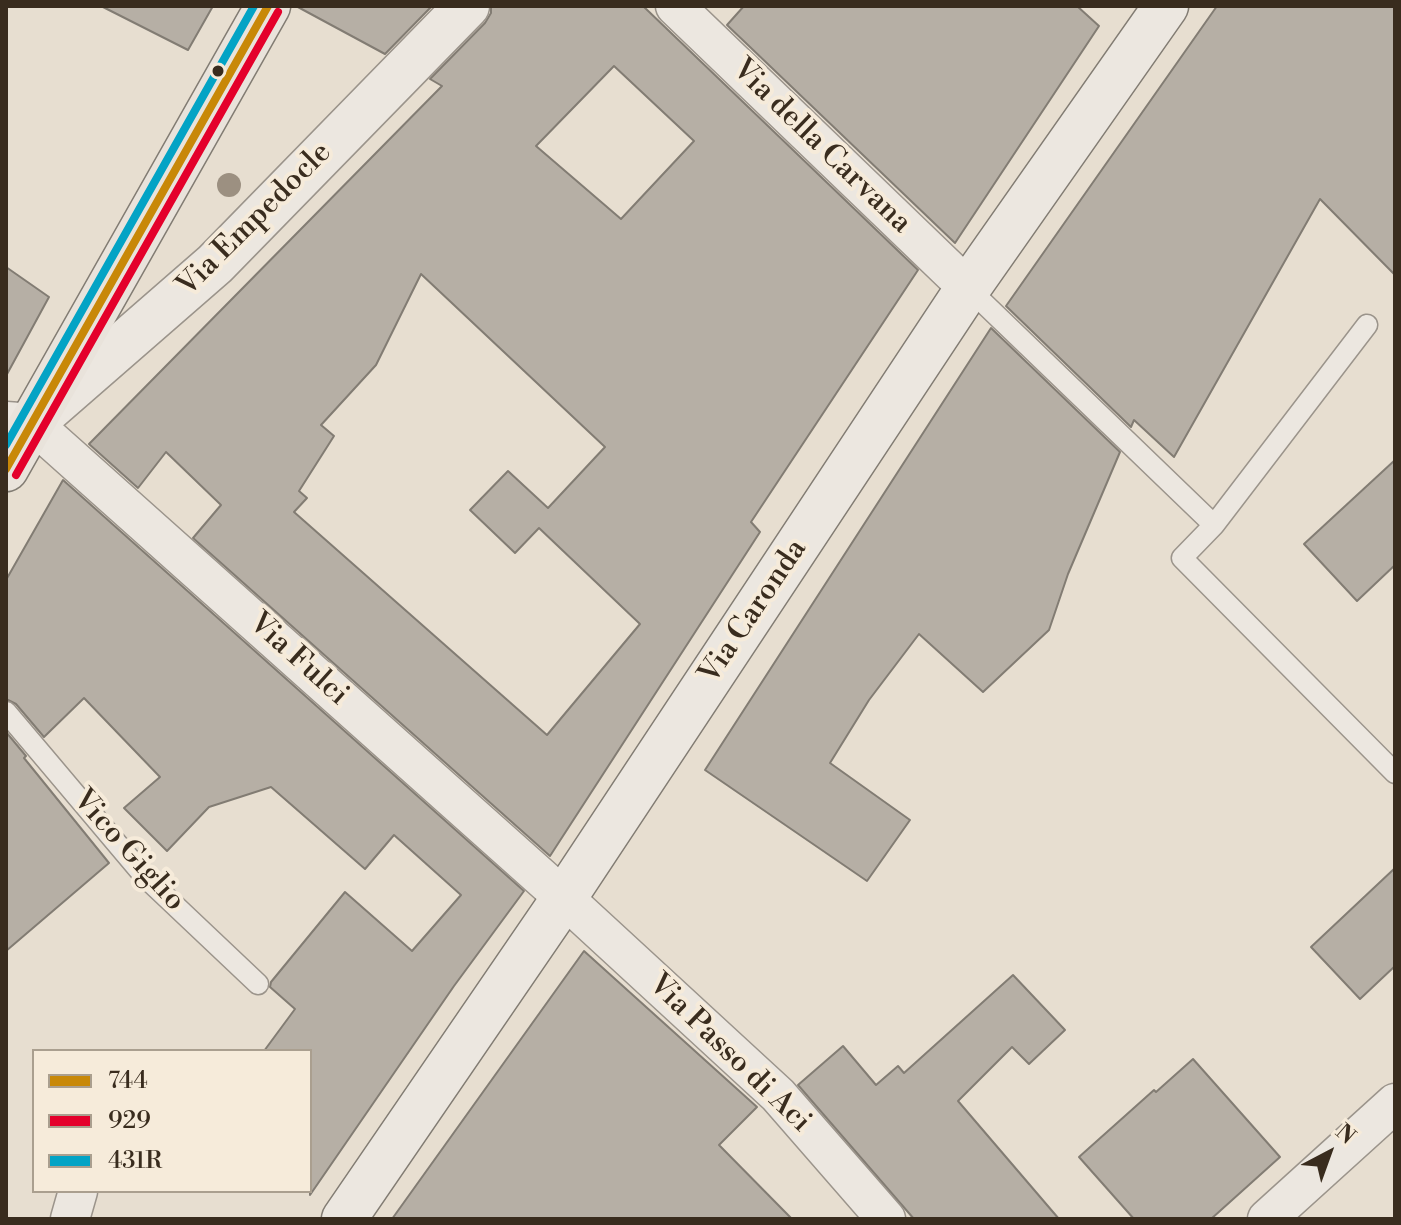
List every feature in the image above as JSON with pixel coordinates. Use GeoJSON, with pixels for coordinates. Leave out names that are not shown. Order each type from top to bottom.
{"type":"FeatureCollection","features":[{"type":"Feature","properties":{"kind":"main road"},"geometry":{"type":"LineString","coordinates":[[6,469],[19,422],[268,6]]}},
{"type":"Feature","properties":{"kind":"main road","name":"Via Empedocle"},"geometry":{"type":"LineString","coordinates":[[19,422],[215,264],[467,6]]}},
{"type":"Feature","properties":{"kind":"main road","name":"Via Caronda"},"geometry":{"type":"LineString","coordinates":[[344,1219],[564,898],[968,288],[1166,6]]}},
{"type":"Feature","properties":{"kind":"street","name":"Via della Carvana"},"geometry":{"type":"LineString","coordinates":[[675,6],[968,288]]}},
{"type":"Feature","properties":{"kind":"street","name":"Via Fulci"},"geometry":{"type":"LineString","coordinates":[[19,422],[564,898]]}},
{"type":"Feature","properties":{"kind":"street","name":"Via Passo di Aci"},"geometry":{"type":"LineString","coordinates":[[564,898],[778,1095],[886,1219]]}},
{"type":"Feature","properties":{"kind":"street"},"geometry":{"type":"LineString","coordinates":[[1267,1219],[1395,1103]]}},
{"type":"Feature","properties":{"kind":"street"},"geometry":{"type":"LineString","coordinates":[[70,1219],[77,1193]]}},
{"type":"Feature","properties":{"kind":"lane"},"geometry":{"type":"LineString","coordinates":[[968,288],[1214,525]]}},
{"type":"Feature","properties":{"kind":"lane"},"geometry":{"type":"LineString","coordinates":[[1367,325],[1214,525],[1182,558],[1395,773]]}},
{"type":"Feature","properties":{"kind":"lane","name":"Vico Giglio"},"geometry":{"type":"LineString","coordinates":[[6,712],[146,878],[258,984]]}},
{"type":"Feature","properties":{"kind":"building"},"geometry":{"type":"Polygon","coordinates":[[[101,6],[213,6],[188,50],[101,6]]]}},
{"type":"Feature","properties":{"kind":"building"},"geometry":{"type":"Polygon","coordinates":[[[296,6],[432,6],[385,54],[296,6]]]}},
{"type":"Feature","properties":{"kind":"building"},"geometry":{"type":"Polygon","coordinates":[[[491,6],[643,6],[918,270],[751,522],[760,532],[550,856],[193,538],[221,505],[166,452],[138,488],[89,444],[442,86],[430,79],[491,13],[491,6]],[[614,66],[536,146],[621,219],[694,141],[614,66]],[[421,274],[376,365],[321,425],[334,436],[299,491],[307,498],[294,512],[547,735],[640,624],[539,528],[515,553],[470,510],[508,471],[548,508],[605,447],[421,274]]]}},
{"type":"Feature","properties":{"kind":"building"},"geometry":{"type":"Polygon","coordinates":[[[744,6],[1077,6],[1099,26],[955,243],[727,25],[744,6]]]}},
{"type":"Feature","properties":{"kind":"building"},"geometry":{"type":"Polygon","coordinates":[[[1217,6],[1395,6],[1395,275],[1320,199],[1174,457],[1134,420],[1131,427],[1006,306],[1217,6]]]}},
{"type":"Feature","properties":{"kind":"building"},"geometry":{"type":"Polygon","coordinates":[[[6,267],[49,297],[6,376],[6,267]]]}},
{"type":"Feature","properties":{"kind":"building"},"geometry":{"type":"Polygon","coordinates":[[[991,328],[1120,452],[1068,574],[1049,630],[983,692],[919,634],[869,700],[830,763],[910,820],[867,881],[705,770],[991,328]]]}},
{"type":"Feature","properties":{"kind":"building"},"geometry":{"type":"Polygon","coordinates":[[[1395,460],[1395,565],[1357,601],[1304,544],[1395,460]]]}},
{"type":"Feature","properties":{"kind":"building"},"geometry":{"type":"Polygon","coordinates":[[[63,480],[524,891],[454,986],[312,1192],[312,1049],[265,1049],[295,1009],[270,987],[271,982],[345,892],[412,951],[461,895],[394,835],[365,869],[271,787],[209,807],[167,851],[124,808],[160,777],[84,698],[44,737],[16,704],[6,699],[6,580],[63,480]]]}},
{"type":"Feature","properties":{"kind":"building"},"geometry":{"type":"Polygon","coordinates":[[[6,732],[109,863],[6,951],[6,732]]]}},
{"type":"Feature","properties":{"kind":"building"},"geometry":{"type":"Polygon","coordinates":[[[1395,868],[1395,966],[1360,999],[1311,947],[1395,868]]]}},
{"type":"Feature","properties":{"kind":"building"},"geometry":{"type":"Polygon","coordinates":[[[584,951],[757,1107],[719,1145],[792,1219],[392,1219],[584,951]]]}},
{"type":"Feature","properties":{"kind":"building"},"geometry":{"type":"Polygon","coordinates":[[[1013,975],[1065,1030],[1029,1064],[1012,1047],[958,1101],[1059,1219],[914,1219],[798,1085],[843,1046],[876,1085],[898,1066],[904,1073],[1013,975]]]}},
{"type":"Feature","properties":{"kind":"building"},"geometry":{"type":"Polygon","coordinates":[[[1193,1059],[1280,1157],[1211,1219],[1134,1219],[1079,1157],[1193,1059]]]}},
{"type":"Feature","properties":{"kind":"transit line","name":"431R"},"geometry":{"type":"LineString","coordinates":[[6,445],[254,6]]}},
{"type":"Feature","properties":{"kind":"transit line","name":"744"},"geometry":{"type":"LineString","coordinates":[[6,469],[268,6]]}},
{"type":"Feature","properties":{"kind":"transit line","name":"929"},"geometry":{"type":"LineString","coordinates":[[16,475],[278,12]]}}]}
